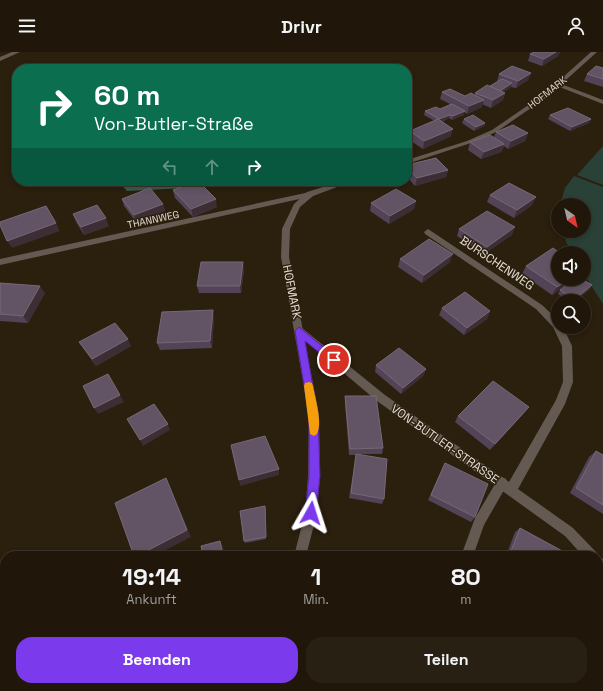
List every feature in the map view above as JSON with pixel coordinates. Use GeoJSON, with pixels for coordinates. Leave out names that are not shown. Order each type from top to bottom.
{"type":"FeatureCollection","features":[{"type":"Feature","properties":{"kind":"street"},"geometry":{"type":"LineString","coordinates":[[0,58],[17,52]]}},
{"type":"Feature","properties":{"kind":"street","name":"HOFMARK"},"geometry":{"type":"LineString","coordinates":[[412,160],[469,142],[494,130],[559,85],[594,52]]}},
{"type":"Feature","properties":{"kind":"street"},"geometry":{"type":"LineString","coordinates":[[559,85],[603,102]]}},
{"type":"Feature","properties":{"kind":"street","name":"HOFMARK"},"geometry":{"type":"LineString","coordinates":[[301,551],[311,513],[314,476],[314,415],[285,257],[286,229],[297,206],[310,194],[334,186]]}},
{"type":"Feature","properties":{"kind":"street","name":"THANNWEG"},"geometry":{"type":"LineString","coordinates":[[0,262],[310,194]]}},
{"type":"Feature","properties":{"kind":"street","name":"BURSCHENWEG"},"geometry":{"type":"LineString","coordinates":[[428,232],[539,307],[556,325],[567,346],[568,382],[561,401],[506,487],[479,522],[469,551]]}},
{"type":"Feature","properties":{"kind":"street","name":"VON-BUTLER-STRASSE"},"geometry":{"type":"LineString","coordinates":[[299,331],[381,398],[569,532],[587,551]]}},
{"type":"Feature","properties":{"kind":"green space"},"geometry":{"type":"Polygon","coordinates":[[[603,146],[603,185],[577,175],[603,146]]]}},
{"type":"Feature","properties":{"kind":"green space"},"geometry":{"type":"Polygon","coordinates":[[[574,176],[603,187],[603,304],[591,285],[591,246],[568,246],[565,238],[591,238],[591,198],[562,198],[565,188],[574,176]]]}},
{"type":"Feature","properties":{"kind":"green space"},"geometry":{"type":"Polygon","coordinates":[[[122,186],[227,186],[127,191],[122,186]]]}},
{"type":"Feature","properties":{"kind":"building"},"geometry":{"type":"Polygon","coordinates":[[[534,52],[556,52],[544,59],[530,54],[534,52]]]}},
{"type":"Feature","properties":{"kind":"building"},"geometry":{"type":"Polygon","coordinates":[[[512,66],[531,73],[518,81],[499,74],[512,66]]]}},
{"type":"Feature","properties":{"kind":"building"},"geometry":{"type":"Polygon","coordinates":[[[596,66],[603,68],[603,79],[587,74],[596,66]]]}},
{"type":"Feature","properties":{"kind":"building"},"geometry":{"type":"Polygon","coordinates":[[[502,79],[512,83],[500,91],[490,86],[502,79]]]}},
{"type":"Feature","properties":{"kind":"building"},"geometry":{"type":"Polygon","coordinates":[[[487,85],[505,93],[493,100],[475,93],[487,85]]]}},
{"type":"Feature","properties":{"kind":"building"},"geometry":{"type":"Polygon","coordinates":[[[450,89],[465,96],[471,93],[484,100],[469,106],[442,92],[450,89]]]}},
{"type":"Feature","properties":{"kind":"building"},"geometry":{"type":"Polygon","coordinates":[[[452,104],[465,111],[453,116],[450,115],[439,119],[425,111],[436,107],[440,109],[452,104]]]}},
{"type":"Feature","properties":{"kind":"building"},"geometry":{"type":"Polygon","coordinates":[[[568,108],[591,119],[572,127],[550,115],[568,108]]]}},
{"type":"Feature","properties":{"kind":"building"},"geometry":{"type":"Polygon","coordinates":[[[473,115],[485,123],[476,127],[464,119],[473,115]]]}},
{"type":"Feature","properties":{"kind":"building"},"geometry":{"type":"Polygon","coordinates":[[[438,119],[453,129],[424,141],[412,132],[412,130],[438,119]]]}},
{"type":"Feature","properties":{"kind":"building"},"geometry":{"type":"Polygon","coordinates":[[[513,125],[528,133],[511,141],[496,132],[513,125]]]}},
{"type":"Feature","properties":{"kind":"building"},"geometry":{"type":"Polygon","coordinates":[[[490,135],[504,144],[484,152],[470,142],[490,135]]]}},
{"type":"Feature","properties":{"kind":"building"},"geometry":{"type":"Polygon","coordinates":[[[436,158],[448,170],[417,178],[412,172],[412,164],[436,158]]]}},
{"type":"Feature","properties":{"kind":"building"},"geometry":{"type":"Polygon","coordinates":[[[509,183],[536,197],[517,210],[490,195],[509,183]]]}},
{"type":"Feature","properties":{"kind":"building"},"geometry":{"type":"Polygon","coordinates":[[[184,186],[203,186],[216,199],[191,209],[173,190],[184,186]]]}},
{"type":"Feature","properties":{"kind":"building"},"geometry":{"type":"Polygon","coordinates":[[[150,188],[163,204],[134,215],[122,199],[150,188]]]}},
{"type":"Feature","properties":{"kind":"building"},"geometry":{"type":"Polygon","coordinates":[[[396,189],[416,201],[390,216],[371,203],[396,189]]]}},
{"type":"Feature","properties":{"kind":"building"},"geometry":{"type":"Polygon","coordinates":[[[97,205],[106,218],[81,227],[73,214],[97,205]]]}},
{"type":"Feature","properties":{"kind":"building"},"geometry":{"type":"Polygon","coordinates":[[[46,206],[56,223],[7,241],[0,222],[46,206]]]}},
{"type":"Feature","properties":{"kind":"building"},"geometry":{"type":"Polygon","coordinates":[[[487,211],[515,227],[487,247],[459,229],[487,211]]]}},
{"type":"Feature","properties":{"kind":"building"},"geometry":{"type":"Polygon","coordinates":[[[429,239],[453,254],[424,275],[400,259],[429,239]]]}},
{"type":"Feature","properties":{"kind":"building"},"geometry":{"type":"Polygon","coordinates":[[[551,249],[551,283],[526,266],[551,249]]]}},
{"type":"Feature","properties":{"kind":"building"},"geometry":{"type":"Polygon","coordinates":[[[201,262],[243,262],[240,286],[197,286],[201,262]]]}},
{"type":"Feature","properties":{"kind":"building"},"geometry":{"type":"Polygon","coordinates":[[[0,283],[40,286],[23,316],[0,314],[0,283]]]}},
{"type":"Feature","properties":{"kind":"building"},"geometry":{"type":"Polygon","coordinates":[[[565,286],[591,286],[581,294],[566,294],[560,290],[565,286]]]}},
{"type":"Feature","properties":{"kind":"building"},"geometry":{"type":"Polygon","coordinates":[[[465,292],[490,311],[467,328],[442,308],[465,292]]]}},
{"type":"Feature","properties":{"kind":"building"},"geometry":{"type":"Polygon","coordinates":[[[213,310],[210,341],[157,343],[162,312],[213,310]]]}},
{"type":"Feature","properties":{"kind":"building"},"geometry":{"type":"Polygon","coordinates":[[[115,323],[128,339],[92,359],[79,342],[115,323]]]}},
{"type":"Feature","properties":{"kind":"building"},"geometry":{"type":"Polygon","coordinates":[[[399,348],[426,369],[403,388],[376,365],[399,348]]]}},
{"type":"Feature","properties":{"kind":"building"},"geometry":{"type":"Polygon","coordinates":[[[108,374],[120,395],[94,408],[83,386],[108,374]]]}},
{"type":"Feature","properties":{"kind":"building"},"geometry":{"type":"Polygon","coordinates":[[[493,381],[529,407],[495,444],[458,416],[493,381]]]}},
{"type":"Feature","properties":{"kind":"building"},"geometry":{"type":"Polygon","coordinates":[[[345,396],[376,396],[383,448],[350,449],[345,396]]]}},
{"type":"Feature","properties":{"kind":"building"},"geometry":{"type":"Polygon","coordinates":[[[154,404],[168,424],[140,440],[127,419],[154,404]]]}},
{"type":"Feature","properties":{"kind":"building"},"geometry":{"type":"Polygon","coordinates":[[[265,436],[279,469],[239,480],[231,445],[265,436]]]}},
{"type":"Feature","properties":{"kind":"building"},"geometry":{"type":"Polygon","coordinates":[[[596,451],[603,455],[603,505],[576,488],[596,451]]]}},
{"type":"Feature","properties":{"kind":"building"},"geometry":{"type":"Polygon","coordinates":[[[356,454],[387,459],[384,499],[351,493],[356,454]]]}},
{"type":"Feature","properties":{"kind":"building"},"geometry":{"type":"Polygon","coordinates":[[[445,463],[488,484],[475,517],[431,495],[445,463]]]}},
{"type":"Feature","properties":{"kind":"building"},"geometry":{"type":"Polygon","coordinates":[[[166,478],[187,530],[147,551],[132,551],[115,503],[166,478]]]}},
{"type":"Feature","properties":{"kind":"building"},"geometry":{"type":"Polygon","coordinates":[[[265,506],[266,537],[244,541],[240,511],[265,506]]]}},
{"type":"Feature","properties":{"kind":"building"},"geometry":{"type":"Polygon","coordinates":[[[520,528],[562,551],[511,551],[520,528]]]}},
{"type":"Feature","properties":{"kind":"building"},"geometry":{"type":"Polygon","coordinates":[[[220,541],[222,551],[202,551],[201,546],[220,541]]]}},
{"type":"Feature","properties":{"kind":"slow traffic"},"geometry":{"type":"LineString","coordinates":[[309,386],[314,415],[314,431]]}},
{"type":"Feature","properties":{"kind":"route"},"geometry":{"type":"LineString","coordinates":[[311,513],[314,476],[314,415],[299,331],[334,360]]}}]}
